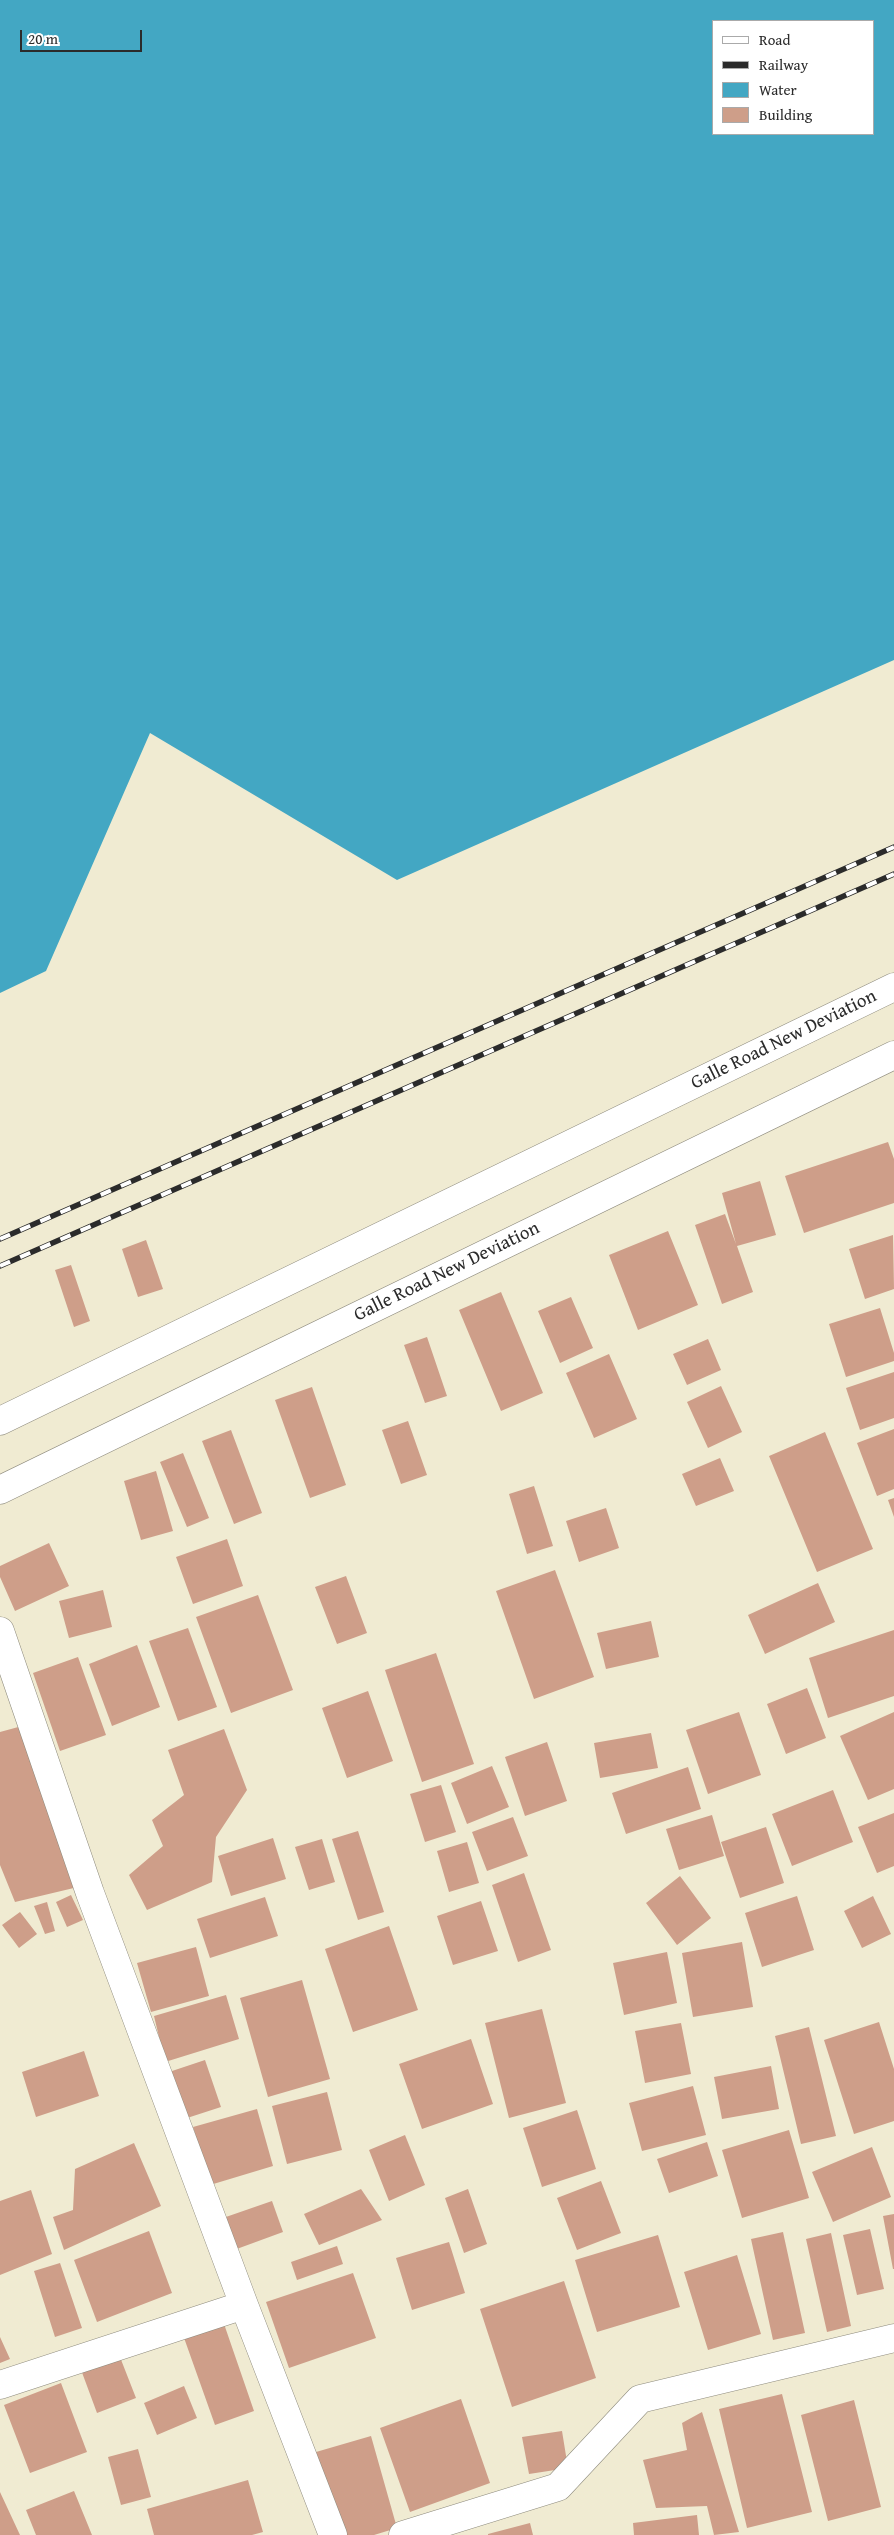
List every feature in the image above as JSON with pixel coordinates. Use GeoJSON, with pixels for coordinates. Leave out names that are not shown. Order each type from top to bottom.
{"type":"FeatureCollection","features":[{"type":"Feature","properties":{"kind":"main road","name":"Galle Road New Deviation"},"geometry":{"type":"LineString","coordinates":[[0,1421],[894,987]]}},
{"type":"Feature","properties":{"kind":"main road","name":"Galle Road New Deviation"},"geometry":{"type":"LineString","coordinates":[[0,1490],[894,1055]]}},
{"type":"Feature","properties":{"kind":"main road"},"geometry":{"type":"LineString","coordinates":[[0,1631],[90,1893],[244,2305],[333,2535]]}},
{"type":"Feature","properties":{"kind":"main road"},"geometry":{"type":"LineString","coordinates":[[0,2385],[244,2305]]}},
{"type":"Feature","properties":{"kind":"main road"},"geometry":{"type":"LineString","coordinates":[[403,2535],[558,2486],[640,2398],[894,2338]]}},
{"type":"Feature","properties":{"kind":"water"},"geometry":{"type":"Polygon","coordinates":[[[0,0],[894,0],[894,660],[397,880],[150,733],[46,971],[0,993],[0,0]]]}},
{"type":"Feature","properties":{"kind":"building"},"geometry":{"type":"Polygon","coordinates":[[[888,1142],[894,1159],[894,1203],[804,1233],[785,1176],[888,1142]]]}},
{"type":"Feature","properties":{"kind":"building"},"geometry":{"type":"Polygon","coordinates":[[[760,1181],[776,1235],[737,1246],[753,1292],[722,1304],[695,1225],[725,1214],[736,1244],[722,1193],[760,1181]]]}},
{"type":"Feature","properties":{"kind":"building"},"geometry":{"type":"Polygon","coordinates":[[[668,1231],[698,1305],[638,1330],[609,1255],[668,1231]]]}},
{"type":"Feature","properties":{"kind":"building"},"geometry":{"type":"Polygon","coordinates":[[[893,1235],[894,1289],[865,1299],[849,1249],[893,1235]]]}},
{"type":"Feature","properties":{"kind":"building"},"geometry":{"type":"Polygon","coordinates":[[[146,1240],[163,1289],[138,1297],[122,1249],[146,1240]]]}},
{"type":"Feature","properties":{"kind":"building"},"geometry":{"type":"Polygon","coordinates":[[[71,1265],[90,1321],[74,1327],[55,1270],[71,1265]]]}},
{"type":"Feature","properties":{"kind":"building"},"geometry":{"type":"Polygon","coordinates":[[[501,1292],[543,1393],[501,1411],[459,1310],[501,1292]]]}},
{"type":"Feature","properties":{"kind":"building"},"geometry":{"type":"Polygon","coordinates":[[[571,1297],[593,1348],[560,1363],[538,1311],[571,1297]]]}},
{"type":"Feature","properties":{"kind":"building"},"geometry":{"type":"Polygon","coordinates":[[[880,1308],[894,1353],[894,1361],[846,1377],[829,1324],[880,1308]]]}},
{"type":"Feature","properties":{"kind":"building"},"geometry":{"type":"Polygon","coordinates":[[[427,1337],[447,1396],[425,1403],[404,1345],[427,1337]]]}},
{"type":"Feature","properties":{"kind":"building"},"geometry":{"type":"Polygon","coordinates":[[[708,1339],[721,1370],[687,1385],[673,1354],[708,1339]]]}},
{"type":"Feature","properties":{"kind":"building"},"geometry":{"type":"Polygon","coordinates":[[[609,1354],[637,1419],[594,1438],[566,1373],[609,1354]]]}},
{"type":"Feature","properties":{"kind":"building"},"geometry":{"type":"Polygon","coordinates":[[[894,1372],[894,1418],[860,1430],[846,1388],[894,1372]]]}},
{"type":"Feature","properties":{"kind":"building"},"geometry":{"type":"Polygon","coordinates":[[[721,1386],[742,1432],[708,1448],[687,1402],[721,1386]]]}},
{"type":"Feature","properties":{"kind":"building"},"geometry":{"type":"Polygon","coordinates":[[[312,1387],[346,1485],[310,1498],[275,1400],[312,1387]]]}},
{"type":"Feature","properties":{"kind":"building"},"geometry":{"type":"Polygon","coordinates":[[[408,1421],[427,1475],[401,1484],[382,1430],[408,1421]]]}},
{"type":"Feature","properties":{"kind":"building"},"geometry":{"type":"Polygon","coordinates":[[[894,1429],[894,1489],[877,1496],[857,1443],[894,1429]]]}},
{"type":"Feature","properties":{"kind":"building"},"geometry":{"type":"Polygon","coordinates":[[[231,1430],[262,1513],[234,1524],[202,1441],[231,1430]]]}},
{"type":"Feature","properties":{"kind":"building"},"geometry":{"type":"Polygon","coordinates":[[[825,1432],[873,1549],[817,1572],[769,1456],[825,1432]]]}},
{"type":"Feature","properties":{"kind":"building"},"geometry":{"type":"Polygon","coordinates":[[[183,1453],[209,1518],[187,1527],[160,1462],[183,1453]]]}},
{"type":"Feature","properties":{"kind":"building"},"geometry":{"type":"Polygon","coordinates":[[[720,1458],[734,1491],[696,1506],[682,1474],[720,1458]]]}},
{"type":"Feature","properties":{"kind":"building"},"geometry":{"type":"Polygon","coordinates":[[[156,1471],[173,1531],[141,1540],[124,1481],[156,1471]]]}},
{"type":"Feature","properties":{"kind":"building"},"geometry":{"type":"Polygon","coordinates":[[[534,1486],[553,1546],[527,1554],[509,1494],[534,1486]]]}},
{"type":"Feature","properties":{"kind":"building"},"geometry":{"type":"Polygon","coordinates":[[[894,1498],[894,1517],[888,1500],[894,1498]]]}},
{"type":"Feature","properties":{"kind":"building"},"geometry":{"type":"Polygon","coordinates":[[[606,1508],[619,1548],[579,1562],[566,1521],[606,1508]]]}},
{"type":"Feature","properties":{"kind":"building"},"geometry":{"type":"Polygon","coordinates":[[[227,1539],[243,1586],[193,1604],[176,1557],[227,1539]]]}},
{"type":"Feature","properties":{"kind":"building"},"geometry":{"type":"Polygon","coordinates":[[[49,1543],[69,1586],[15,1611],[0,1577],[0,1566],[49,1543]]]}},
{"type":"Feature","properties":{"kind":"building"},"geometry":{"type":"Polygon","coordinates":[[[555,1570],[594,1677],[534,1699],[496,1591],[555,1570]]]}},
{"type":"Feature","properties":{"kind":"building"},"geometry":{"type":"Polygon","coordinates":[[[346,1576],[367,1633],[337,1644],[315,1587],[346,1576]]]}},
{"type":"Feature","properties":{"kind":"building"},"geometry":{"type":"Polygon","coordinates":[[[818,1583],[835,1622],[765,1654],[748,1615],[818,1583]]]}},
{"type":"Feature","properties":{"kind":"building"},"geometry":{"type":"Polygon","coordinates":[[[103,1590],[112,1627],[69,1638],[59,1601],[103,1590]]]}},
{"type":"Feature","properties":{"kind":"building"},"geometry":{"type":"Polygon","coordinates":[[[258,1595],[293,1690],[231,1713],[196,1617],[258,1595]]]}},
{"type":"Feature","properties":{"kind":"building"},"geometry":{"type":"Polygon","coordinates":[[[651,1621],[659,1657],[606,1669],[597,1633],[651,1621]]]}},
{"type":"Feature","properties":{"kind":"building"},"geometry":{"type":"Polygon","coordinates":[[[188,1628],[217,1707],[178,1721],[149,1641],[188,1628]]]}},
{"type":"Feature","properties":{"kind":"building"},"geometry":{"type":"Polygon","coordinates":[[[894,1630],[894,1696],[828,1718],[809,1658],[894,1630]]]}},
{"type":"Feature","properties":{"kind":"building"},"geometry":{"type":"Polygon","coordinates":[[[137,1645],[160,1707],[112,1726],[89,1664],[137,1645]]]}},
{"type":"Feature","properties":{"kind":"building"},"geometry":{"type":"Polygon","coordinates":[[[436,1653],[474,1764],[422,1782],[385,1670],[436,1653]]]}},
{"type":"Feature","properties":{"kind":"building"},"geometry":{"type":"Polygon","coordinates":[[[78,1657],[106,1735],[60,1751],[33,1673],[78,1657]]]}},
{"type":"Feature","properties":{"kind":"building"},"geometry":{"type":"Polygon","coordinates":[[[807,1688],[826,1738],[786,1754],[767,1704],[807,1688]]]}},
{"type":"Feature","properties":{"kind":"building"},"geometry":{"type":"Polygon","coordinates":[[[368,1691],[393,1761],[347,1778],[322,1708],[368,1691]]]}},
{"type":"Feature","properties":{"kind":"building"},"geometry":{"type":"Polygon","coordinates":[[[739,1712],[761,1775],[708,1794],[686,1730],[739,1712]]]}},
{"type":"Feature","properties":{"kind":"building"},"geometry":{"type":"Polygon","coordinates":[[[894,1712],[894,1789],[868,1800],[840,1736],[894,1712]]]}},
{"type":"Feature","properties":{"kind":"building"},"geometry":{"type":"Polygon","coordinates":[[[22,1726],[78,1887],[15,1902],[0,1865],[0,1732],[22,1726]]]}},
{"type":"Feature","properties":{"kind":"building"},"geometry":{"type":"Polygon","coordinates":[[[224,1729],[247,1790],[216,1837],[212,1882],[147,1910],[129,1875],[163,1846],[152,1820],[184,1795],[168,1750],[224,1729]]]}},
{"type":"Feature","properties":{"kind":"building"},"geometry":{"type":"Polygon","coordinates":[[[651,1733],[658,1768],[600,1778],[594,1743],[651,1733]]]}},
{"type":"Feature","properties":{"kind":"building"},"geometry":{"type":"Polygon","coordinates":[[[547,1742],[567,1801],[525,1816],[505,1757],[547,1742]]]}},
{"type":"Feature","properties":{"kind":"building"},"geometry":{"type":"Polygon","coordinates":[[[492,1766],[509,1807],[467,1824],[451,1783],[492,1766]]]}},
{"type":"Feature","properties":{"kind":"building"},"geometry":{"type":"Polygon","coordinates":[[[688,1767],[701,1809],[626,1834],[612,1793],[688,1767]]]}},
{"type":"Feature","properties":{"kind":"building"},"geometry":{"type":"Polygon","coordinates":[[[441,1785],[456,1832],[425,1842],[410,1794],[441,1785]]]}},
{"type":"Feature","properties":{"kind":"building"},"geometry":{"type":"Polygon","coordinates":[[[833,1790],[853,1842],[792,1866],[772,1814],[833,1790]]]}},
{"type":"Feature","properties":{"kind":"building"},"geometry":{"type":"Polygon","coordinates":[[[894,1813],[894,1866],[877,1873],[858,1827],[894,1813]]]}},
{"type":"Feature","properties":{"kind":"building"},"geometry":{"type":"Polygon","coordinates":[[[712,1815],[724,1856],[679,1870],[666,1829],[712,1815]]]}},
{"type":"Feature","properties":{"kind":"building"},"geometry":{"type":"Polygon","coordinates":[[[513,1817],[528,1856],[487,1871],[472,1832],[513,1817]]]}},
{"type":"Feature","properties":{"kind":"building"},"geometry":{"type":"Polygon","coordinates":[[[766,1827],[784,1883],[740,1898],[721,1842],[766,1827]]]}},
{"type":"Feature","properties":{"kind":"building"},"geometry":{"type":"Polygon","coordinates":[[[358,1831],[384,1912],[358,1920],[332,1839],[358,1831]]]}},
{"type":"Feature","properties":{"kind":"building"},"geometry":{"type":"Polygon","coordinates":[[[273,1838],[286,1879],[231,1896],[218,1856],[273,1838]]]}},
{"type":"Feature","properties":{"kind":"building"},"geometry":{"type":"Polygon","coordinates":[[[322,1839],[335,1882],[309,1890],[295,1847],[322,1839]]]}},
{"type":"Feature","properties":{"kind":"building"},"geometry":{"type":"Polygon","coordinates":[[[467,1842],[479,1883],[449,1892],[437,1851],[467,1842]]]}},
{"type":"Feature","properties":{"kind":"building"},"geometry":{"type":"Polygon","coordinates":[[[524,1873],[551,1950],[518,1962],[492,1885],[524,1873]]]}},
{"type":"Feature","properties":{"kind":"building"},"geometry":{"type":"Polygon","coordinates":[[[680,1876],[711,1918],[677,1945],[646,1903],[680,1876]]]}},
{"type":"Feature","properties":{"kind":"building"},"geometry":{"type":"Polygon","coordinates":[[[71,1895],[83,1920],[67,1927],[56,1902],[71,1895]]]}},
{"type":"Feature","properties":{"kind":"building"},"geometry":{"type":"Polygon","coordinates":[[[797,1896],[814,1950],[762,1967],[745,1913],[797,1896]]]}},
{"type":"Feature","properties":{"kind":"building"},"geometry":{"type":"Polygon","coordinates":[[[873,1896],[891,1934],[862,1948],[844,1911],[873,1896]]]}},
{"type":"Feature","properties":{"kind":"building"},"geometry":{"type":"Polygon","coordinates":[[[265,1897],[278,1936],[210,1958],[197,1919],[265,1897]]]}},
{"type":"Feature","properties":{"kind":"building"},"geometry":{"type":"Polygon","coordinates":[[[481,1901],[498,1951],[453,1965],[437,1916],[481,1901]]]}},
{"type":"Feature","properties":{"kind":"building"},"geometry":{"type":"Polygon","coordinates":[[[47,1902],[55,1931],[45,1934],[34,1906],[47,1902]]]}},
{"type":"Feature","properties":{"kind":"building"},"geometry":{"type":"Polygon","coordinates":[[[20,1912],[37,1934],[19,1948],[2,1925],[20,1912]]]}},
{"type":"Feature","properties":{"kind":"building"},"geometry":{"type":"Polygon","coordinates":[[[389,1926],[418,2010],[353,2032],[325,1949],[389,1926]]]}},
{"type":"Feature","properties":{"kind":"building"},"geometry":{"type":"Polygon","coordinates":[[[742,1942],[753,2007],[693,2017],[682,1953],[742,1942]]]}},
{"type":"Feature","properties":{"kind":"building"},"geometry":{"type":"Polygon","coordinates":[[[196,1947],[209,1996],[151,2012],[137,1963],[196,1947]]]}},
{"type":"Feature","properties":{"kind":"building"},"geometry":{"type":"Polygon","coordinates":[[[667,1952],[677,2003],[624,2015],[613,1963],[667,1952]]]}},
{"type":"Feature","properties":{"kind":"building"},"geometry":{"type":"Polygon","coordinates":[[[302,1980],[330,2079],[268,2097],[240,1998],[302,1980]]]}},
{"type":"Feature","properties":{"kind":"building"},"geometry":{"type":"Polygon","coordinates":[[[226,1995],[239,2039],[165,2062],[154,2016],[226,1995]]]}},
{"type":"Feature","properties":{"kind":"building"},"geometry":{"type":"Polygon","coordinates":[[[542,2009],[566,2103],[509,2118],[485,2023],[542,2009]]]}},
{"type":"Feature","properties":{"kind":"building"},"geometry":{"type":"Polygon","coordinates":[[[879,2022],[894,2069],[894,2121],[854,2134],[824,2040],[879,2022]]]}},
{"type":"Feature","properties":{"kind":"building"},"geometry":{"type":"Polygon","coordinates":[[[681,2023],[691,2074],[645,2083],[635,2031],[681,2023]]]}},
{"type":"Feature","properties":{"kind":"building"},"geometry":{"type":"Polygon","coordinates":[[[809,2027],[836,2136],[801,2144],[775,2036],[809,2027]]]}},
{"type":"Feature","properties":{"kind":"building"},"geometry":{"type":"Polygon","coordinates":[[[471,2039],[493,2104],[422,2129],[399,2064],[471,2039]]]}},
{"type":"Feature","properties":{"kind":"building"},"geometry":{"type":"Polygon","coordinates":[[[84,2051],[99,2096],[36,2117],[22,2072],[84,2051]]]}},
{"type":"Feature","properties":{"kind":"building"},"geometry":{"type":"Polygon","coordinates":[[[205,2060],[221,2107],[184,2119],[169,2072],[205,2060]]]}},
{"type":"Feature","properties":{"kind":"building"},"geometry":{"type":"Polygon","coordinates":[[[771,2066],[779,2109],[722,2119],[714,2077],[771,2066]]]}},
{"type":"Feature","properties":{"kind":"building"},"geometry":{"type":"Polygon","coordinates":[[[693,2086],[706,2135],[642,2151],[629,2103],[693,2086]]]}},
{"type":"Feature","properties":{"kind":"building"},"geometry":{"type":"Polygon","coordinates":[[[327,2092],[342,2150],[287,2164],[272,2106],[327,2092]]]}},
{"type":"Feature","properties":{"kind":"building"},"geometry":{"type":"Polygon","coordinates":[[[257,2109],[273,2166],[210,2185],[193,2127],[257,2109]]]}},
{"type":"Feature","properties":{"kind":"building"},"geometry":{"type":"Polygon","coordinates":[[[577,2110],[596,2169],[542,2187],[523,2128],[577,2110]]]}},
{"type":"Feature","properties":{"kind":"building"},"geometry":{"type":"Polygon","coordinates":[[[789,2130],[809,2198],[742,2218],[722,2150],[789,2130]]]}},
{"type":"Feature","properties":{"kind":"building"},"geometry":{"type":"Polygon","coordinates":[[[405,2135],[425,2185],[389,2201],[369,2150],[405,2135]]]}},
{"type":"Feature","properties":{"kind":"building"},"geometry":{"type":"Polygon","coordinates":[[[707,2142],[718,2176],[669,2193],[657,2159],[707,2142]]]}},
{"type":"Feature","properties":{"kind":"building"},"geometry":{"type":"Polygon","coordinates":[[[134,2143],[161,2206],[64,2250],[53,2217],[73,2210],[75,2169],[134,2143]]]}},
{"type":"Feature","properties":{"kind":"building"},"geometry":{"type":"Polygon","coordinates":[[[872,2147],[891,2197],[833,2222],[812,2172],[872,2147]]]}},
{"type":"Feature","properties":{"kind":"building"},"geometry":{"type":"Polygon","coordinates":[[[601,2181],[621,2233],[577,2250],[557,2198],[601,2181]]]}},
{"type":"Feature","properties":{"kind":"building"},"geometry":{"type":"Polygon","coordinates":[[[361,2189],[382,2220],[319,2245],[304,2214],[361,2189]]]}},
{"type":"Feature","properties":{"kind":"building"},"geometry":{"type":"Polygon","coordinates":[[[468,2189],[487,2244],[464,2253],[445,2198],[468,2189]]]}},
{"type":"Feature","properties":{"kind":"building"},"geometry":{"type":"Polygon","coordinates":[[[31,2190],[52,2254],[0,2275],[0,2201],[31,2190]]]}},
{"type":"Feature","properties":{"kind":"building"},"geometry":{"type":"Polygon","coordinates":[[[272,2201],[283,2232],[234,2250],[223,2218],[272,2201]]]}},
{"type":"Feature","properties":{"kind":"building"},"geometry":{"type":"Polygon","coordinates":[[[894,2214],[894,2269],[893,2269],[883,2216],[894,2214]]]}},
{"type":"Feature","properties":{"kind":"building"},"geometry":{"type":"Polygon","coordinates":[[[870,2229],[884,2289],[857,2295],[843,2235],[870,2229]]]}},
{"type":"Feature","properties":{"kind":"building"},"geometry":{"type":"Polygon","coordinates":[[[149,2231],[172,2293],[97,2322],[74,2260],[149,2231]]]}},
{"type":"Feature","properties":{"kind":"building"},"geometry":{"type":"Polygon","coordinates":[[[783,2232],[805,2333],[773,2340],[751,2239],[783,2232]]]}},
{"type":"Feature","properties":{"kind":"building"},"geometry":{"type":"Polygon","coordinates":[[[831,2233],[851,2326],[827,2332],[806,2239],[831,2233]]]}},
{"type":"Feature","properties":{"kind":"building"},"geometry":{"type":"Polygon","coordinates":[[[658,2235],[680,2307],[597,2332],[575,2260],[658,2235]]]}},
{"type":"Feature","properties":{"kind":"building"},"geometry":{"type":"Polygon","coordinates":[[[449,2242],[465,2293],[412,2310],[396,2258],[449,2242]]]}},
{"type":"Feature","properties":{"kind":"building"},"geometry":{"type":"Polygon","coordinates":[[[337,2246],[343,2264],[297,2280],[291,2262],[337,2246]]]}},
{"type":"Feature","properties":{"kind":"building"},"geometry":{"type":"Polygon","coordinates":[[[737,2255],[761,2334],[708,2350],[684,2272],[737,2255]]]}},
{"type":"Feature","properties":{"kind":"building"},"geometry":{"type":"Polygon","coordinates":[[[60,2263],[82,2328],[55,2337],[34,2271],[60,2263]]]}},
{"type":"Feature","properties":{"kind":"building"},"geometry":{"type":"Polygon","coordinates":[[[353,2273],[376,2338],[289,2368],[266,2302],[353,2273]]]}},
{"type":"Feature","properties":{"kind":"building"},"geometry":{"type":"Polygon","coordinates":[[[564,2281],[596,2378],[512,2407],[480,2309],[564,2281]]]}},
{"type":"Feature","properties":{"kind":"building"},"geometry":{"type":"Polygon","coordinates":[[[223,2321],[254,2411],[215,2425],[183,2335],[223,2321]]]}},
{"type":"Feature","properties":{"kind":"building"},"geometry":{"type":"Polygon","coordinates":[[[0,2337],[10,2359],[0,2363],[0,2337]]]}},
{"type":"Feature","properties":{"kind":"building"},"geometry":{"type":"Polygon","coordinates":[[[118,2352],[136,2398],[97,2413],[80,2367],[118,2352]]]}},
{"type":"Feature","properties":{"kind":"building"},"geometry":{"type":"Polygon","coordinates":[[[61,2383],[87,2452],[30,2473],[4,2405],[61,2383]]]}},
{"type":"Feature","properties":{"kind":"building"},"geometry":{"type":"Polygon","coordinates":[[[184,2386],[197,2418],[157,2435],[144,2403],[184,2386]]]}},
{"type":"Feature","properties":{"kind":"building"},"geometry":{"type":"Polygon","coordinates":[[[782,2394],[812,2512],[747,2528],[719,2409],[782,2394]]]}},
{"type":"Feature","properties":{"kind":"building"},"geometry":{"type":"Polygon","coordinates":[[[461,2399],[490,2483],[410,2512],[380,2428],[461,2399]]]}},
{"type":"Feature","properties":{"kind":"building"},"geometry":{"type":"Polygon","coordinates":[[[854,2400],[881,2507],[828,2521],[801,2415],[854,2400]]]}},
{"type":"Feature","properties":{"kind":"building"},"geometry":{"type":"Polygon","coordinates":[[[702,2412],[739,2532],[714,2535],[707,2506],[656,2508],[643,2460],[687,2450],[682,2423],[702,2412]]]}},
{"type":"Feature","properties":{"kind":"building"},"geometry":{"type":"Polygon","coordinates":[[[562,2431],[568,2468],[529,2474],[522,2437],[562,2431]]]}},
{"type":"Feature","properties":{"kind":"building"},"geometry":{"type":"Polygon","coordinates":[[[371,2436],[397,2528],[374,2535],[340,2535],[316,2452],[371,2436]]]}},
{"type":"Feature","properties":{"kind":"building"},"geometry":{"type":"Polygon","coordinates":[[[138,2449],[151,2497],[121,2505],[108,2457],[138,2449]]]}},
{"type":"Feature","properties":{"kind":"building"},"geometry":{"type":"Polygon","coordinates":[[[248,2480],[263,2532],[252,2535],[154,2535],[147,2509],[248,2480]]]}},
{"type":"Feature","properties":{"kind":"building"},"geometry":{"type":"Polygon","coordinates":[[[74,2491],[92,2535],[36,2535],[26,2510],[74,2491]]]}},
{"type":"Feature","properties":{"kind":"building"},"geometry":{"type":"Polygon","coordinates":[[[0,2492],[20,2535],[0,2535],[0,2492]]]}},
{"type":"Feature","properties":{"kind":"building"},"geometry":{"type":"Polygon","coordinates":[[[697,2515],[699,2535],[634,2535],[633,2523],[697,2515]]]}},
{"type":"Feature","properties":{"kind":"building"},"geometry":{"type":"Polygon","coordinates":[[[530,2523],[533,2535],[488,2535],[488,2534],[530,2523]]]}},
{"type":"Feature","properties":{"kind":"railway"},"geometry":{"type":"LineString","coordinates":[[0,1239],[894,847]]}},
{"type":"Feature","properties":{"kind":"railway"},"geometry":{"type":"LineString","coordinates":[[0,1266],[894,874]]}}]}
